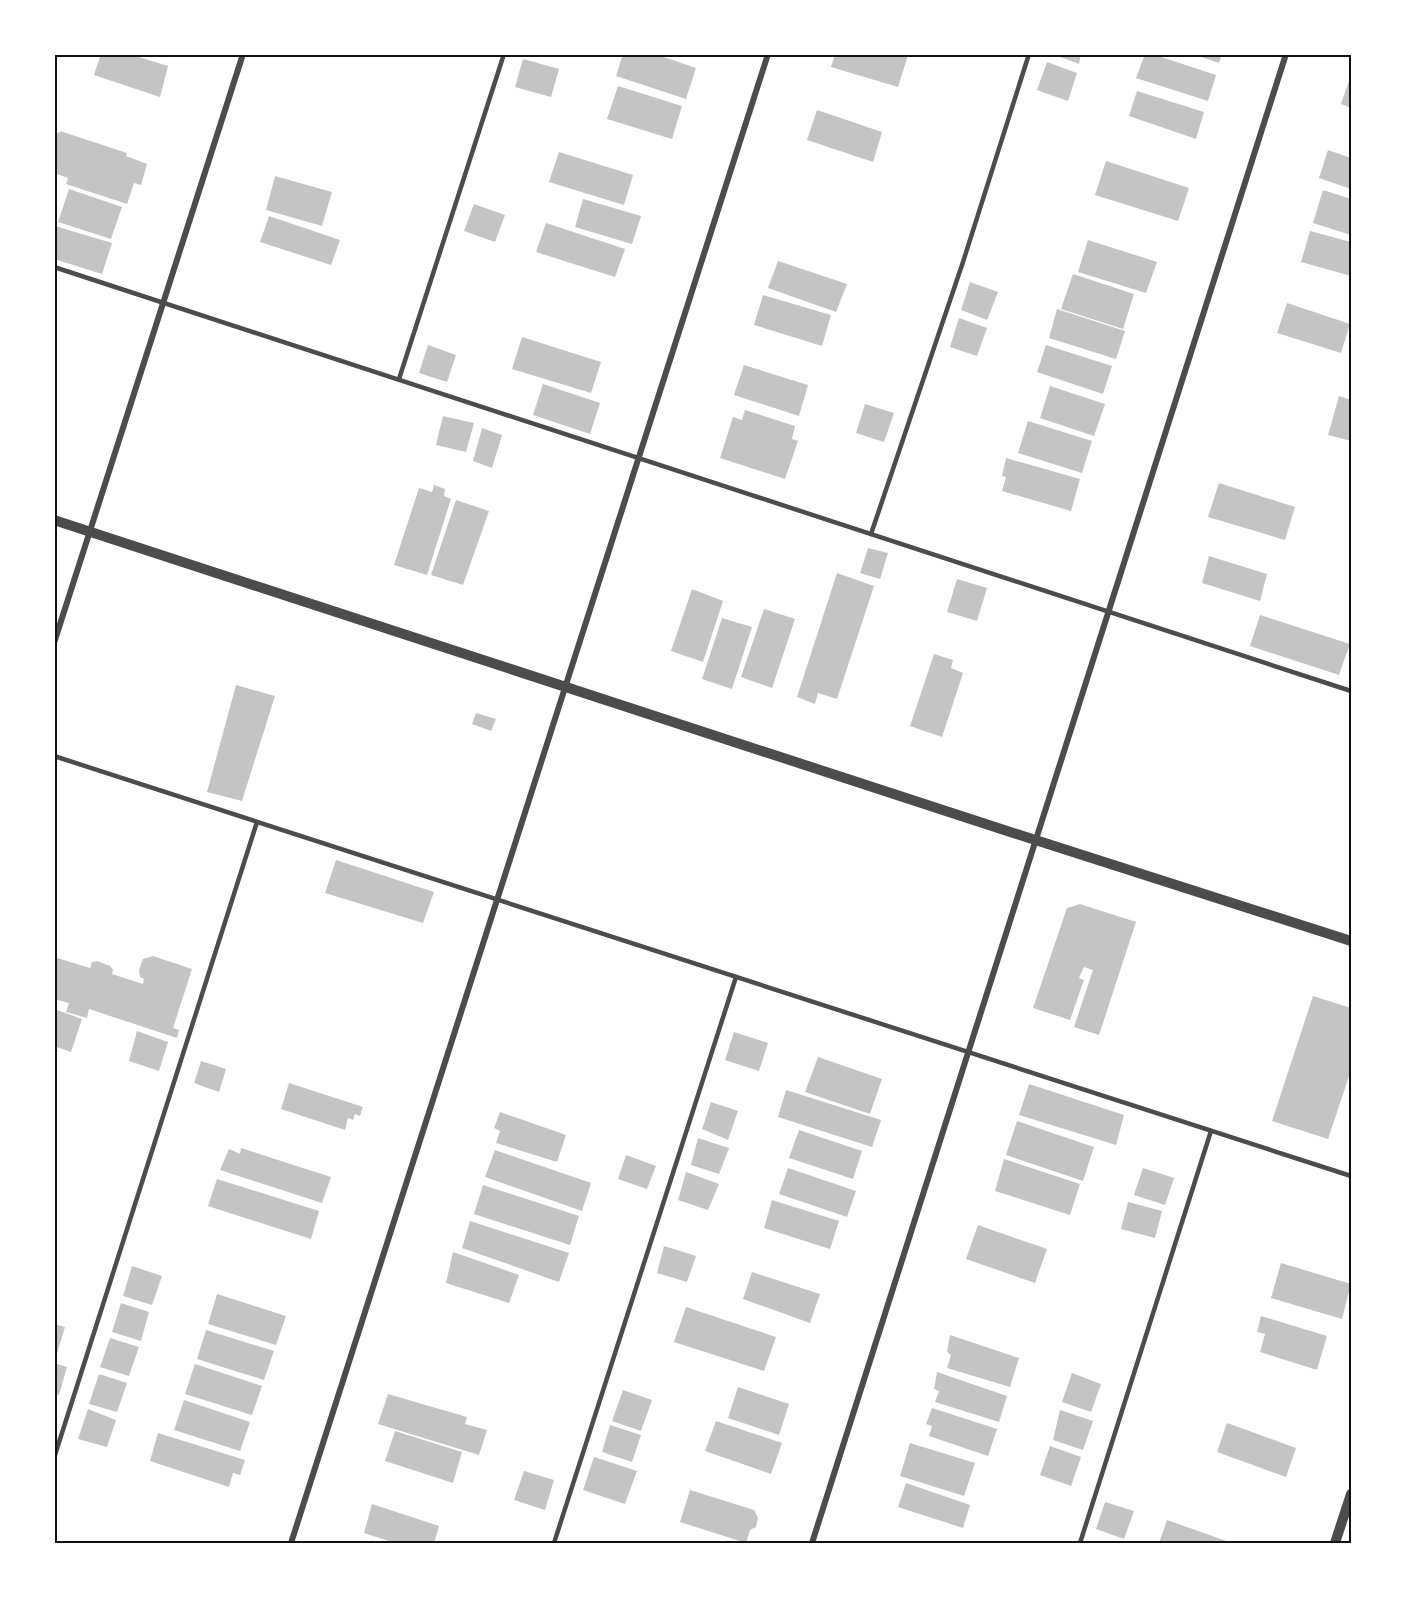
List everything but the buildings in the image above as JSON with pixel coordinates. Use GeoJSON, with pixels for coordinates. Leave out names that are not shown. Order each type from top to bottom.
{"type":"FeatureCollection","features":[{"type":"Feature","properties":{"kind":"street"},"geometry":{"type":"LineString","coordinates":[[54,644],[243,54]]}},
{"type":"Feature","properties":{"kind":"street"},"geometry":{"type":"LineString","coordinates":[[291,1543],[768,54]]}},
{"type":"Feature","properties":{"kind":"street"},"geometry":{"type":"LineString","coordinates":[[812,1543],[1286,54]]}},
{"type":"Feature","properties":{"kind":"street"},"geometry":{"type":"LineString","coordinates":[[54,520],[1351,941]]}},
{"type":"Feature","properties":{"kind":"street"},"geometry":{"type":"LineString","coordinates":[[1335,1543],[1351,1494]]}},
{"type":"Feature","properties":{"kind":"lane"},"geometry":{"type":"LineString","coordinates":[[399,379],[504,54]]}},
{"type":"Feature","properties":{"kind":"lane"},"geometry":{"type":"LineString","coordinates":[[871,534],[963,262],[1029,54]]}},
{"type":"Feature","properties":{"kind":"lane"},"geometry":{"type":"LineString","coordinates":[[54,267],[1350,690],[1351,684]]}},
{"type":"Feature","properties":{"kind":"lane"},"geometry":{"type":"LineString","coordinates":[[54,756],[1351,1176]]}},
{"type":"Feature","properties":{"kind":"lane"},"geometry":{"type":"LineString","coordinates":[[54,1458],[257,822]]}},
{"type":"Feature","properties":{"kind":"lane"},"geometry":{"type":"LineString","coordinates":[[554,1543],[736,977]]}},
{"type":"Feature","properties":{"kind":"lane"},"geometry":{"type":"LineString","coordinates":[[1080,1543],[1211,1131]]}}]}
